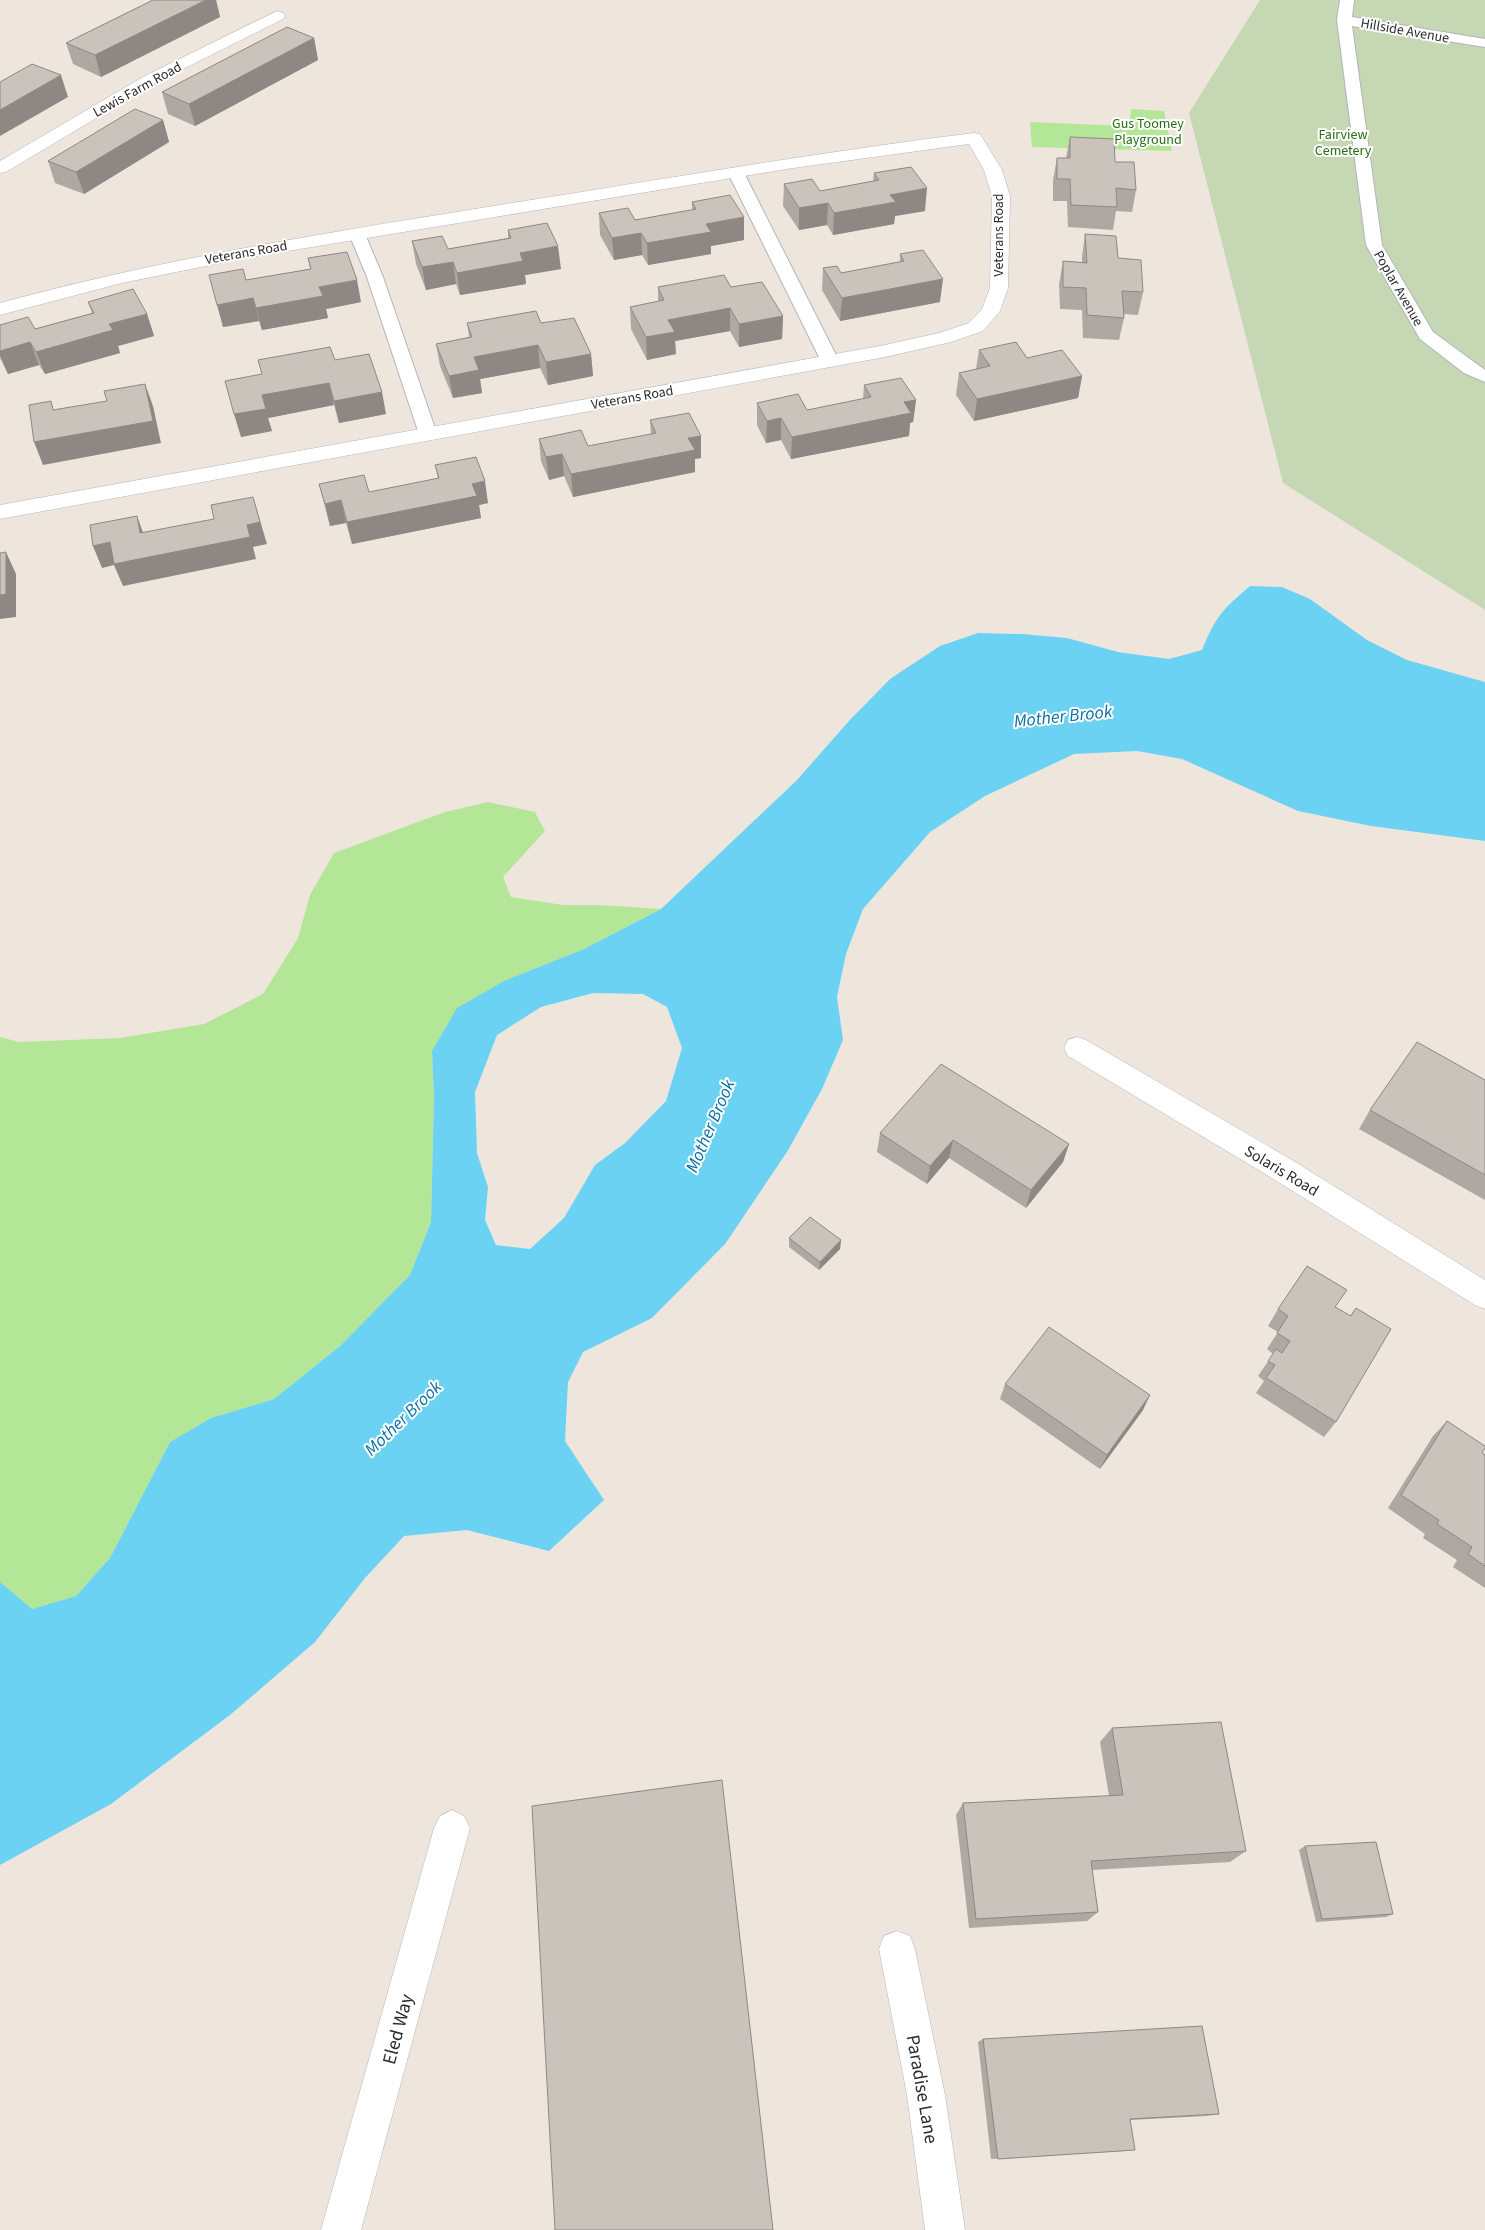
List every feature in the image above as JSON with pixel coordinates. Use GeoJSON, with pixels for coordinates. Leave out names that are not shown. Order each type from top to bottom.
{"type":"FeatureCollection","features":[{"type":"Feature","properties":{"kind":"street","name":"Lewis Farm Road"},"geometry":{"type":"LineString","coordinates":[[0,168],[150,80],[277,16]]}},
{"type":"Feature","properties":{"kind":"street","name":"Veterans Road"},"geometry":{"type":"LineString","coordinates":[[0,308],[99,281],[217,256],[736,173],[974,138],[993,170],[1001,196],[999,288],[991,311],[976,327],[944,338],[830,361],[0,512]]}},
{"type":"Feature","properties":{"kind":"street","name":"Solaris Road"},"geometry":{"type":"LineString","coordinates":[[1077,1048],[1282,1169],[1485,1296]]}},
{"type":"Feature","properties":{"kind":"street","name":"Eled Way"},"geometry":{"type":"LineString","coordinates":[[341,2230],[452,1828]]}},
{"type":"Feature","properties":{"kind":"street","name":"Paradise Lane"},"geometry":{"type":"LineString","coordinates":[[897,1949],[926,2096],[945,2230]]}},
{"type":"Feature","properties":{"kind":"lane","name":"Hillside Avenue"},"geometry":{"type":"LineString","coordinates":[[1347,0],[1344,20],[1485,43]]}},
{"type":"Feature","properties":{"kind":"lane","name":"Poplar Avenue"},"geometry":{"type":"LineString","coordinates":[[1344,20],[1374,245],[1426,335],[1470,369],[1485,377]]}},
{"type":"Feature","properties":{"kind":"lane"},"geometry":{"type":"LineString","coordinates":[[736,173],[830,361]]}},
{"type":"Feature","properties":{"kind":"lane"},"geometry":{"type":"LineString","coordinates":[[357,234],[375,277],[428,434]]}},
{"type":"Feature","properties":{"kind":"green space","name":"Fairview Cemetery"},"geometry":{"type":"Polygon","coordinates":[[[1260,0],[1485,0],[1485,610],[1283,483],[1189,113],[1260,0]]]}},
{"type":"Feature","properties":{"kind":"green space","name":"Gus Toomey Playground"},"geometry":{"type":"Polygon","coordinates":[[[1131,109],[1164,111],[1172,151],[1032,147],[1030,122],[1125,126],[1130,122],[1131,109]]]}},
{"type":"Feature","properties":{"kind":"green space"},"geometry":{"type":"Polygon","coordinates":[[[488,802],[535,812],[545,831],[503,877],[511,897],[563,905],[600,905],[661,909],[584,949],[506,980],[432,1051],[434,1096],[431,1222],[410,1275],[340,1346],[274,1399],[211,1418],[170,1442],[110,1558],[76,1596],[32,1609],[0,1582],[0,1037],[19,1042],[120,1038],[204,1024],[263,994],[298,938],[310,895],[334,853],[445,812],[488,802]]]}},
{"type":"Feature","properties":{"kind":"water","name":"Mother Brook"},"geometry":{"type":"Polygon","coordinates":[[[1250,586],[1282,587],[1310,599],[1367,640],[1407,660],[1485,682],[1485,841],[1371,826],[1298,811],[1182,759],[1137,751],[1074,754],[985,796],[930,832],[863,909],[846,954],[837,997],[843,1040],[822,1089],[787,1152],[725,1244],[652,1318],[583,1352],[568,1382],[565,1441],[604,1500],[549,1551],[467,1530],[404,1536],[365,1578],[315,1642],[230,1715],[111,1804],[0,1865],[0,1582],[32,1609],[76,1596],[110,1558],[170,1442],[211,1418],[274,1399],[340,1346],[410,1275],[431,1222],[434,1096],[432,1051],[457,1008],[506,980],[584,949],[661,909],[797,780],[848,722],[890,679],[940,646],[978,633],[1022,634],[1067,638],[1118,652],[1169,659],[1202,650],[1211,629],[1221,614],[1250,586]],[[593,993],[541,1007],[497,1035],[475,1092],[477,1153],[488,1187],[485,1220],[496,1245],[530,1249],[564,1218],[595,1165],[625,1143],[666,1101],[682,1048],[667,1007],[643,994],[593,993]]]}},
{"type":"Feature","properties":{"kind":"building"},"geometry":{"type":"Polygon","coordinates":[[[153,0],[206,0],[95,55],[66,43],[153,0]]]}},
{"type":"Feature","properties":{"kind":"building"},"geometry":{"type":"Polygon","coordinates":[[[287,27],[314,38],[189,104],[162,92],[287,27]]]}},
{"type":"Feature","properties":{"kind":"building"},"geometry":{"type":"Polygon","coordinates":[[[32,64],[61,75],[0,110],[0,82],[32,64]]]}},
{"type":"Feature","properties":{"kind":"building"},"geometry":{"type":"Polygon","coordinates":[[[135,109],[163,120],[76,172],[48,161],[135,109]]]}},
{"type":"Feature","properties":{"kind":"building"},"geometry":{"type":"Polygon","coordinates":[[[1070,137],[1114,139],[1115,162],[1134,162],[1136,190],[1116,188],[1117,207],[1071,205],[1070,179],[1057,179],[1057,158],[1070,158],[1070,137]]]}},
{"type":"Feature","properties":{"kind":"building"},"geometry":{"type":"Polygon","coordinates":[[[911,167],[927,188],[890,195],[896,202],[834,213],[828,203],[799,208],[784,184],[812,179],[820,191],[879,180],[874,173],[911,167]]]}},
{"type":"Feature","properties":{"kind":"building"},"geometry":{"type":"Polygon","coordinates":[[[730,195],[744,217],[706,224],[711,232],[647,243],[641,233],[612,238],[599,213],[628,208],[635,220],[696,209],[692,202],[730,195]]]}},
{"type":"Feature","properties":{"kind":"building"},"geometry":{"type":"Polygon","coordinates":[[[547,223],[558,246],[520,253],[523,261],[457,273],[453,262],[422,267],[412,241],[442,236],[448,249],[511,238],[508,230],[547,223]]]}},
{"type":"Feature","properties":{"kind":"building"},"geometry":{"type":"Polygon","coordinates":[[[1085,234],[1116,236],[1118,258],[1141,260],[1143,292],[1122,291],[1124,318],[1087,315],[1086,288],[1063,287],[1063,261],[1087,263],[1085,234]]]}},
{"type":"Feature","properties":{"kind":"building"},"geometry":{"type":"Polygon","coordinates":[[[923,250],[943,279],[842,298],[823,268],[837,266],[841,273],[904,261],[900,254],[923,250]]]}},
{"type":"Feature","properties":{"kind":"building"},"geometry":{"type":"Polygon","coordinates":[[[347,252],[357,280],[319,287],[323,296],[256,308],[253,298],[217,305],[209,275],[243,269],[246,280],[311,269],[308,258],[347,252]]]}},
{"type":"Feature","properties":{"kind":"building"},"geometry":{"type":"Polygon","coordinates":[[[724,275],[731,287],[762,282],[783,316],[739,324],[730,308],[668,320],[675,332],[646,337],[630,307],[664,300],[658,287],[724,275]]]}},
{"type":"Feature","properties":{"kind":"building"},"geometry":{"type":"Polygon","coordinates":[[[133,289],[147,314],[109,324],[113,330],[36,352],[30,342],[0,351],[0,325],[28,317],[35,329],[94,313],[88,302],[133,289]]]}},
{"type":"Feature","properties":{"kind":"building"},"geometry":{"type":"Polygon","coordinates":[[[536,311],[541,323],[574,318],[591,354],[546,362],[538,345],[474,357],[479,370],[449,376],[436,344],[472,337],[467,323],[536,311]]]}},
{"type":"Feature","properties":{"kind":"building"},"geometry":{"type":"Polygon","coordinates":[[[1016,342],[1027,358],[1062,350],[1082,376],[977,399],[959,373],[990,366],[979,350],[1016,342]]]}},
{"type":"Feature","properties":{"kind":"building"},"geometry":{"type":"Polygon","coordinates":[[[330,347],[335,360],[369,354],[382,392],[334,401],[329,383],[262,395],[266,409],[234,414],[225,381],[262,374],[258,360],[330,347]]]}},
{"type":"Feature","properties":{"kind":"building"},"geometry":{"type":"Polygon","coordinates":[[[901,378],[916,400],[904,402],[911,413],[792,437],[781,418],[767,421],[757,403],[798,394],[807,410],[871,397],[864,385],[901,378]]]}},
{"type":"Feature","properties":{"kind":"building"},"geometry":{"type":"Polygon","coordinates":[[[145,384],[153,421],[34,442],[29,405],[51,401],[53,410],[107,401],[104,391],[145,384]]]}},
{"type":"Feature","properties":{"kind":"building"},"geometry":{"type":"Polygon","coordinates":[[[689,413],[701,436],[688,438],[695,450],[571,474],[562,454],[546,457],[539,439],[581,430],[588,446],[656,433],[650,420],[689,413]]]}},
{"type":"Feature","properties":{"kind":"building"},"geometry":{"type":"Polygon","coordinates":[[[476,457],[485,481],[472,484],[477,496],[347,522],[341,500],[325,504],[319,484],[364,475],[369,492],[439,478],[435,465],[476,457]]]}},
{"type":"Feature","properties":{"kind":"building"},"geometry":{"type":"Polygon","coordinates":[[[253,497],[260,522],[247,525],[250,537],[114,564],[110,542],[93,546],[90,525],[137,516],[140,533],[214,519],[211,505],[253,497]]]}},
{"type":"Feature","properties":{"kind":"building"},"geometry":{"type":"Polygon","coordinates":[[[6,552],[6,594],[0,595],[0,553],[6,552]]]}},
{"type":"Feature","properties":{"kind":"building"},"geometry":{"type":"Polygon","coordinates":[[[1417,1042],[1485,1080],[1485,1175],[1370,1110],[1417,1042]]]}},
{"type":"Feature","properties":{"kind":"building"},"geometry":{"type":"Polygon","coordinates":[[[941,1064],[1069,1144],[1031,1190],[953,1140],[930,1166],[880,1133],[941,1064]]]}},
{"type":"Feature","properties":{"kind":"building"},"geometry":{"type":"Polygon","coordinates":[[[810,1217],[841,1240],[820,1262],[789,1238],[810,1217]]]}},
{"type":"Feature","properties":{"kind":"building"},"geometry":{"type":"Polygon","coordinates":[[[1307,1266],[1347,1290],[1335,1307],[1351,1316],[1356,1308],[1391,1329],[1336,1422],[1266,1378],[1275,1365],[1268,1361],[1276,1349],[1282,1353],[1290,1341],[1277,1333],[1288,1316],[1278,1309],[1307,1266]]]}},
{"type":"Feature","properties":{"kind":"building"},"geometry":{"type":"Polygon","coordinates":[[[1049,1327],[1150,1395],[1107,1455],[1005,1384],[1049,1327]]]}},
{"type":"Feature","properties":{"kind":"building"},"geometry":{"type":"Polygon","coordinates":[[[1447,1421],[1485,1446],[1482,1453],[1485,1455],[1485,1566],[1468,1554],[1472,1547],[1437,1524],[1439,1520],[1401,1495],[1447,1421]]]}},
{"type":"Feature","properties":{"kind":"building"},"geometry":{"type":"Polygon","coordinates":[[[1221,1722],[1246,1851],[1091,1861],[1098,1912],[976,1919],[963,1803],[1123,1795],[1112,1728],[1221,1722]]]}},
{"type":"Feature","properties":{"kind":"building"},"geometry":{"type":"Polygon","coordinates":[[[722,1780],[773,2230],[555,2230],[532,1806],[722,1780]]]}},
{"type":"Feature","properties":{"kind":"building"},"geometry":{"type":"Polygon","coordinates":[[[1376,1842],[1393,1914],[1322,1919],[1305,1846],[1376,1842]]]}},
{"type":"Feature","properties":{"kind":"building"},"geometry":{"type":"Polygon","coordinates":[[[1202,2026],[1219,2114],[1130,2119],[1135,2150],[998,2159],[983,2039],[1202,2026]]]}}]}
